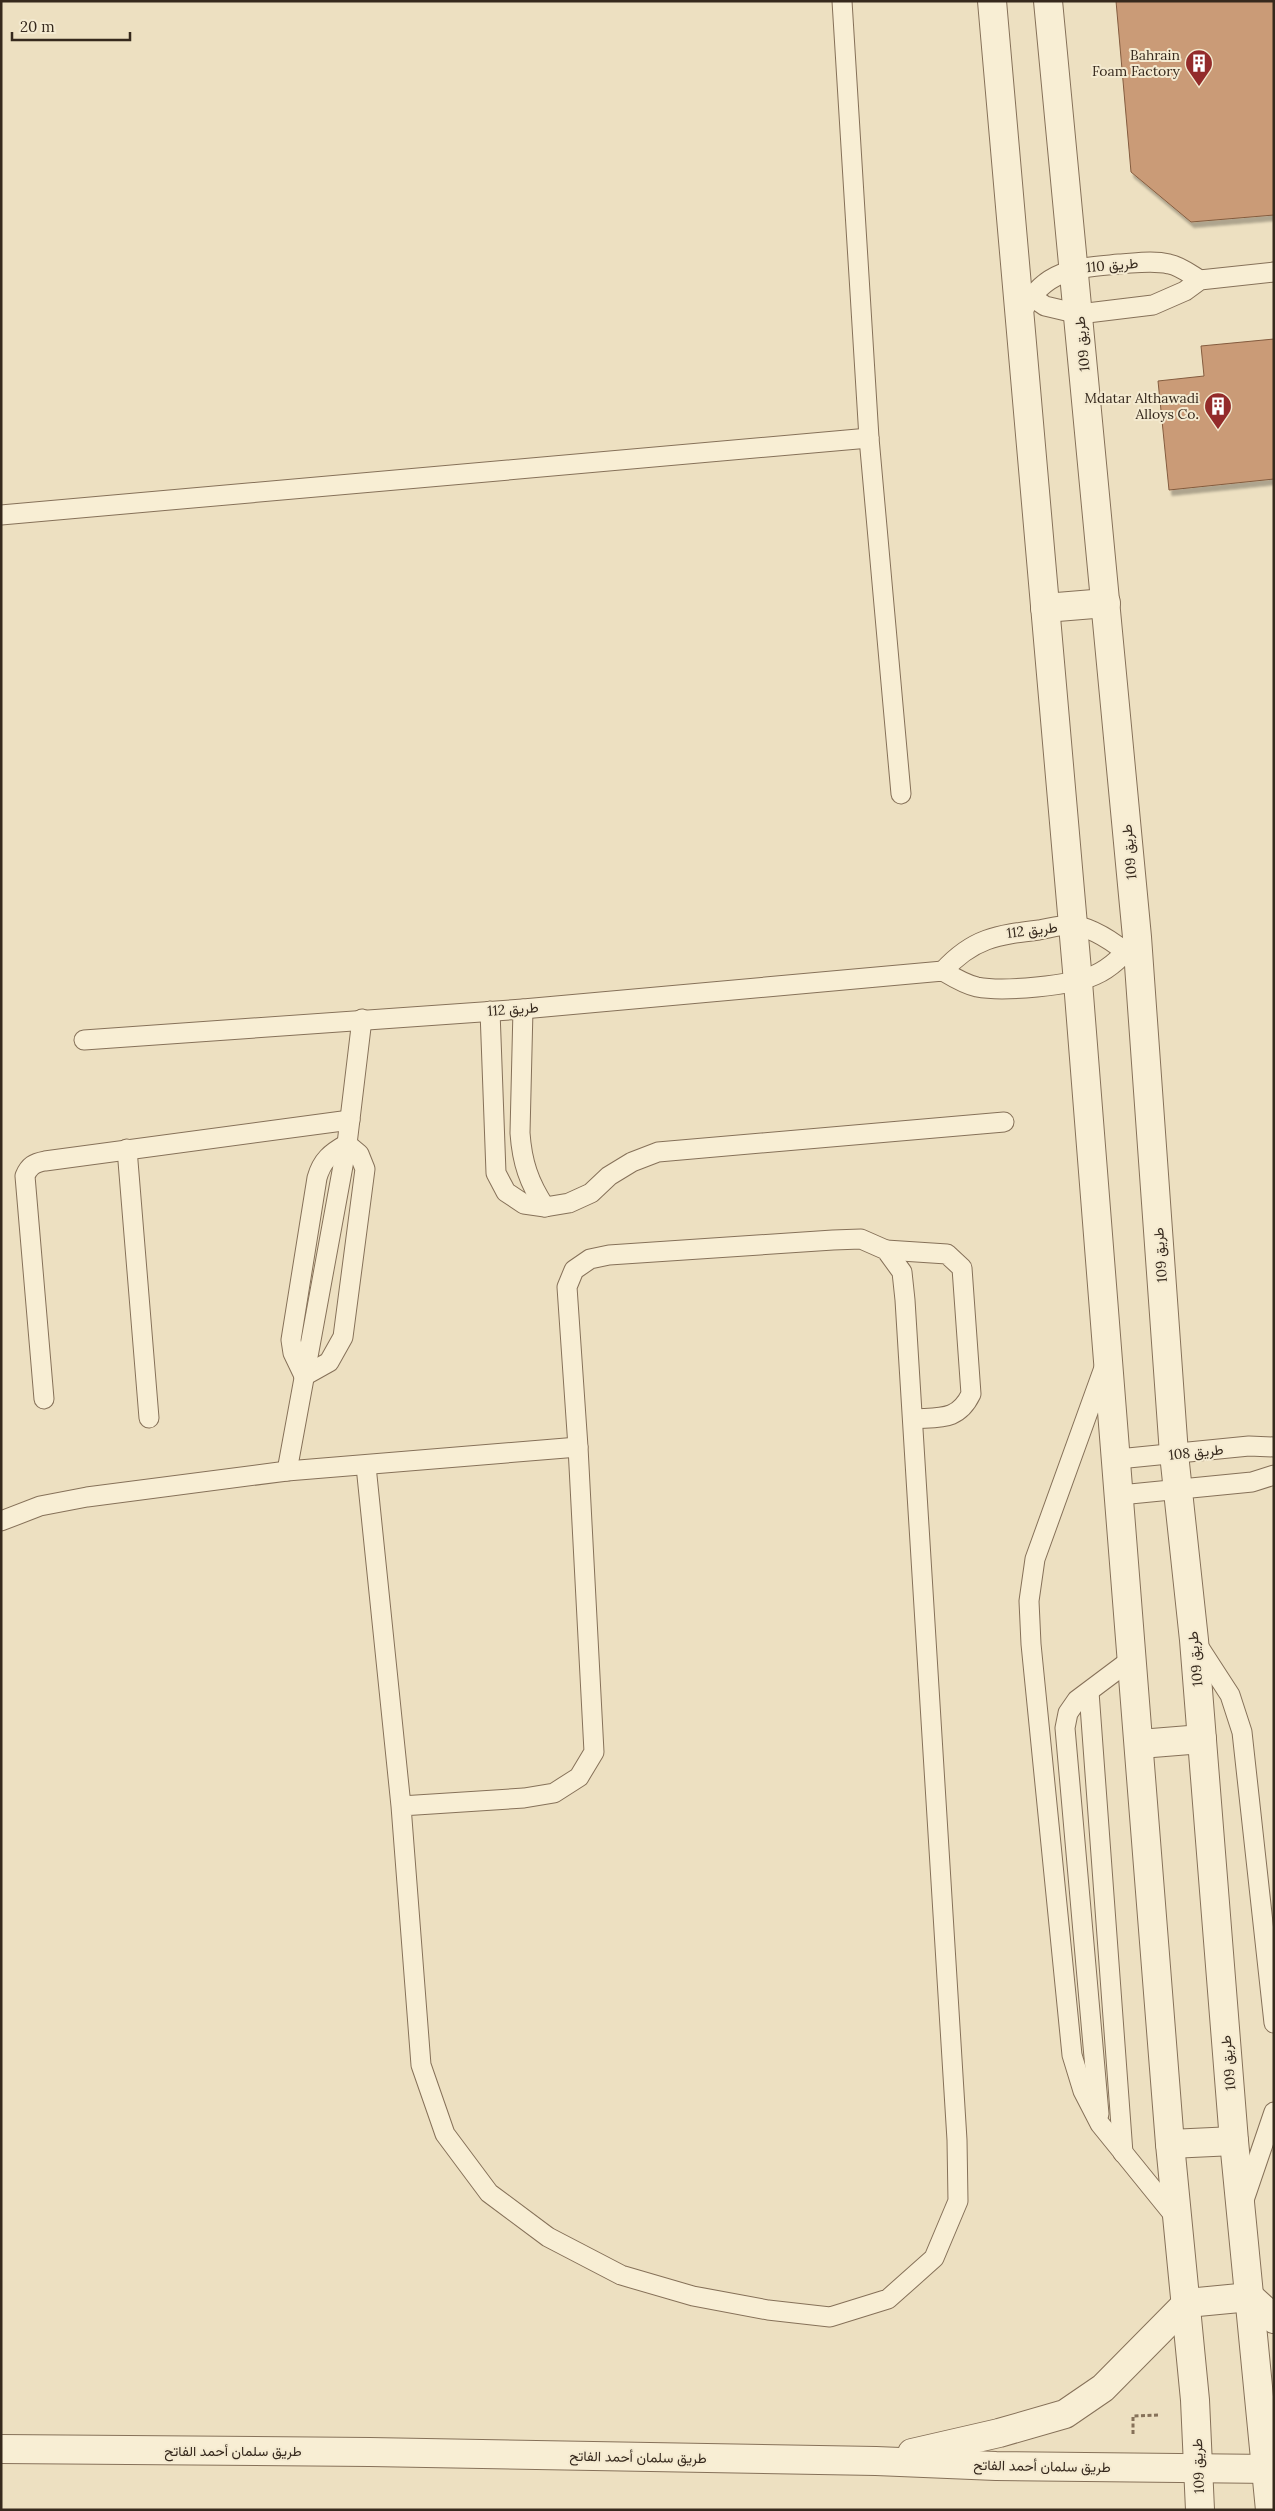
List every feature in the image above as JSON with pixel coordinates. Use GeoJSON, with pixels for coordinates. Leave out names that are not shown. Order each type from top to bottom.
{"type":"FeatureCollection","features":[{"type":"Feature","properties":{"kind":"street","name":"طريق 109"},"geometry":{"type":"LineString","coordinates":[[992,1],[1023,300],[1045,608],[1118,1460],[1170,2144],[1187,2303],[1199,2468],[1200,2510]]}},
{"type":"Feature","properties":{"kind":"street","name":"طريق 109"},"geometry":{"type":"LineString","coordinates":[[1048,1],[1106,603],[1174,1454],[1194,1640],[1234,2141],[1250,2297],[1271,2469],[1270,2510]]}},
{"type":"Feature","properties":{"kind":"street"},"geometry":{"type":"LineString","coordinates":[[1045,608],[1106,603]]}},
{"type":"Feature","properties":{"kind":"street"},"geometry":{"type":"LineString","coordinates":[[1140,1744],[1202,1739]]}},
{"type":"Feature","properties":{"kind":"street"},"geometry":{"type":"LineString","coordinates":[[1170,2144],[1234,2141]]}},
{"type":"Feature","properties":{"kind":"street"},"geometry":{"type":"LineString","coordinates":[[876,2461],[999,2433],[1065,2414],[1103,2388],[1187,2303],[1250,2297],[1274,2319]]}},
{"type":"Feature","properties":{"kind":"street","name":"طريق سلمان أحمد الفاتح"},"geometry":{"type":"LineString","coordinates":[[1,2449],[380,2452],[876,2461],[996,2466],[1271,2469]]}},
{"type":"Feature","properties":{"kind":"lane"},"geometry":{"type":"LineString","coordinates":[[842,1],[869,438],[901,794]]}},
{"type":"Feature","properties":{"kind":"lane","name":"طريق 110"},"geometry":{"type":"LineString","coordinates":[[1023,300],[1058,274],[1075,268],[1154,262],[1170,264],[1200,280]]}},
{"type":"Feature","properties":{"kind":"lane"},"geometry":{"type":"LineString","coordinates":[[1023,300],[1079,314],[1153,305],[1185,292],[1200,280],[1274,272]]}},
{"type":"Feature","properties":{"kind":"lane"},"geometry":{"type":"LineString","coordinates":[[1,515],[869,438]]}},
{"type":"Feature","properties":{"kind":"lane","name":"طريق 112"},"geometry":{"type":"LineString","coordinates":[[84,1040],[523,1009],[943,970],[957,955],[976,943],[996,935],[1073,925],[1134,951]]}},
{"type":"Feature","properties":{"kind":"lane"},"geometry":{"type":"LineString","coordinates":[[943,970],[958,980],[975,987],[993,989],[1078,982],[1096,975],[1134,951]]}},
{"type":"Feature","properties":{"kind":"lane"},"geometry":{"type":"LineString","coordinates":[[523,1009],[521,1153],[526,1172],[545,1207]]}},
{"type":"Feature","properties":{"kind":"lane"},"geometry":{"type":"LineString","coordinates":[[490,1011],[496,1173],[506,1192],[524,1204],[545,1207],[569,1203],[591,1193],[609,1176],[632,1162],[658,1152],[1004,1122]]}},
{"type":"Feature","properties":{"kind":"lane"},"geometry":{"type":"LineString","coordinates":[[347,1144],[362,1019]]}},
{"type":"Feature","properties":{"kind":"lane"},"geometry":{"type":"LineString","coordinates":[[44,1399],[25,1176],[28,1168],[35,1162],[350,1120]]}},
{"type":"Feature","properties":{"kind":"lane"},"geometry":{"type":"LineString","coordinates":[[287,1471],[304,1376],[293,1353],[291,1340],[317,1178],[321,1166],[331,1152],[347,1144]]}},
{"type":"Feature","properties":{"kind":"lane"},"geometry":{"type":"LineString","coordinates":[[304,1376],[329,1362],[343,1337],[365,1177],[365,1169],[359,1154],[347,1144]]}},
{"type":"Feature","properties":{"kind":"lane"},"geometry":{"type":"LineString","coordinates":[[127,1149],[149,1418]]}},
{"type":"Feature","properties":{"kind":"lane"},"geometry":{"type":"LineString","coordinates":[[401,1806],[524,1798],[554,1793],[579,1777],[594,1752],[578,1447],[567,1287],[574,1270],[590,1259],[618,1255],[861,1239],[886,1250],[947,1254],[962,1268],[971,1394],[965,1406],[954,1415],[913,1419]]}},
{"type":"Feature","properties":{"kind":"lane"},"geometry":{"type":"LineString","coordinates":[[366,1466],[401,1806],[421,2065],[446,2134],[489,2193],[548,2237],[621,2275],[693,2296],[768,2310],[830,2317],[888,2299],[934,2258],[958,2201],[957,2140],[913,1419],[902,1272],[886,1250]]}},
{"type":"Feature","properties":{"kind":"lane"},"geometry":{"type":"LineString","coordinates":[[1108,1356],[1035,1559],[1029,1601],[1031,1644],[1072,2055],[1083,2091],[1100,2124],[1178,2220]]}},
{"type":"Feature","properties":{"kind":"lane","name":"طريق 108"},"geometry":{"type":"LineString","coordinates":[[1118,1460],[1249,1446],[1274,1448]]}},
{"type":"Feature","properties":{"kind":"lane"},"geometry":{"type":"LineString","coordinates":[[1,1521],[40,1506],[87,1497],[287,1471],[366,1466],[578,1447]]}},
{"type":"Feature","properties":{"kind":"lane"},"geometry":{"type":"LineString","coordinates":[[1120,1495],[1252,1482],[1274,1476]]}},
{"type":"Feature","properties":{"kind":"lane"},"geometry":{"type":"LineString","coordinates":[[1194,1640],[1230,1695],[1242,1732],[1274,2023]]}},
{"type":"Feature","properties":{"kind":"lane"},"geometry":{"type":"LineString","coordinates":[[1100,2124],[1065,1728],[1068,1713],[1077,1700],[1132,1658]]}},
{"type":"Feature","properties":{"kind":"lane"},"geometry":{"type":"LineString","coordinates":[[1089,1692],[1123,2154]]}},
{"type":"Feature","properties":{"kind":"lane"},"geometry":{"type":"LineString","coordinates":[[1241,2209],[1274,2112]]}},
{"type":"Feature","properties":{"kind":"building","name":"Bahrain Foam Factory"},"geometry":{"type":"Polygon","coordinates":[[[1116,1],[1274,1],[1274,215],[1191,222],[1131,172],[1116,1]]]}},
{"type":"Feature","properties":{"kind":"building","name":"Mdatar Althawadi Alloys Co."},"geometry":{"type":"Polygon","coordinates":[[[1274,339],[1274,479],[1169,490],[1158,381],[1204,376],[1201,346],[1274,339]]]}},
{"type":"Feature","properties":{"kind":"place","name":"Bahrain Foam Factory"},"geometry":{"type":"Point","coordinates":[1199,87]}},
{"type":"Feature","properties":{"kind":"place","name":"Mdatar Althawadi Alloys Co."},"geometry":{"type":"Point","coordinates":[1218,430]}}]}
